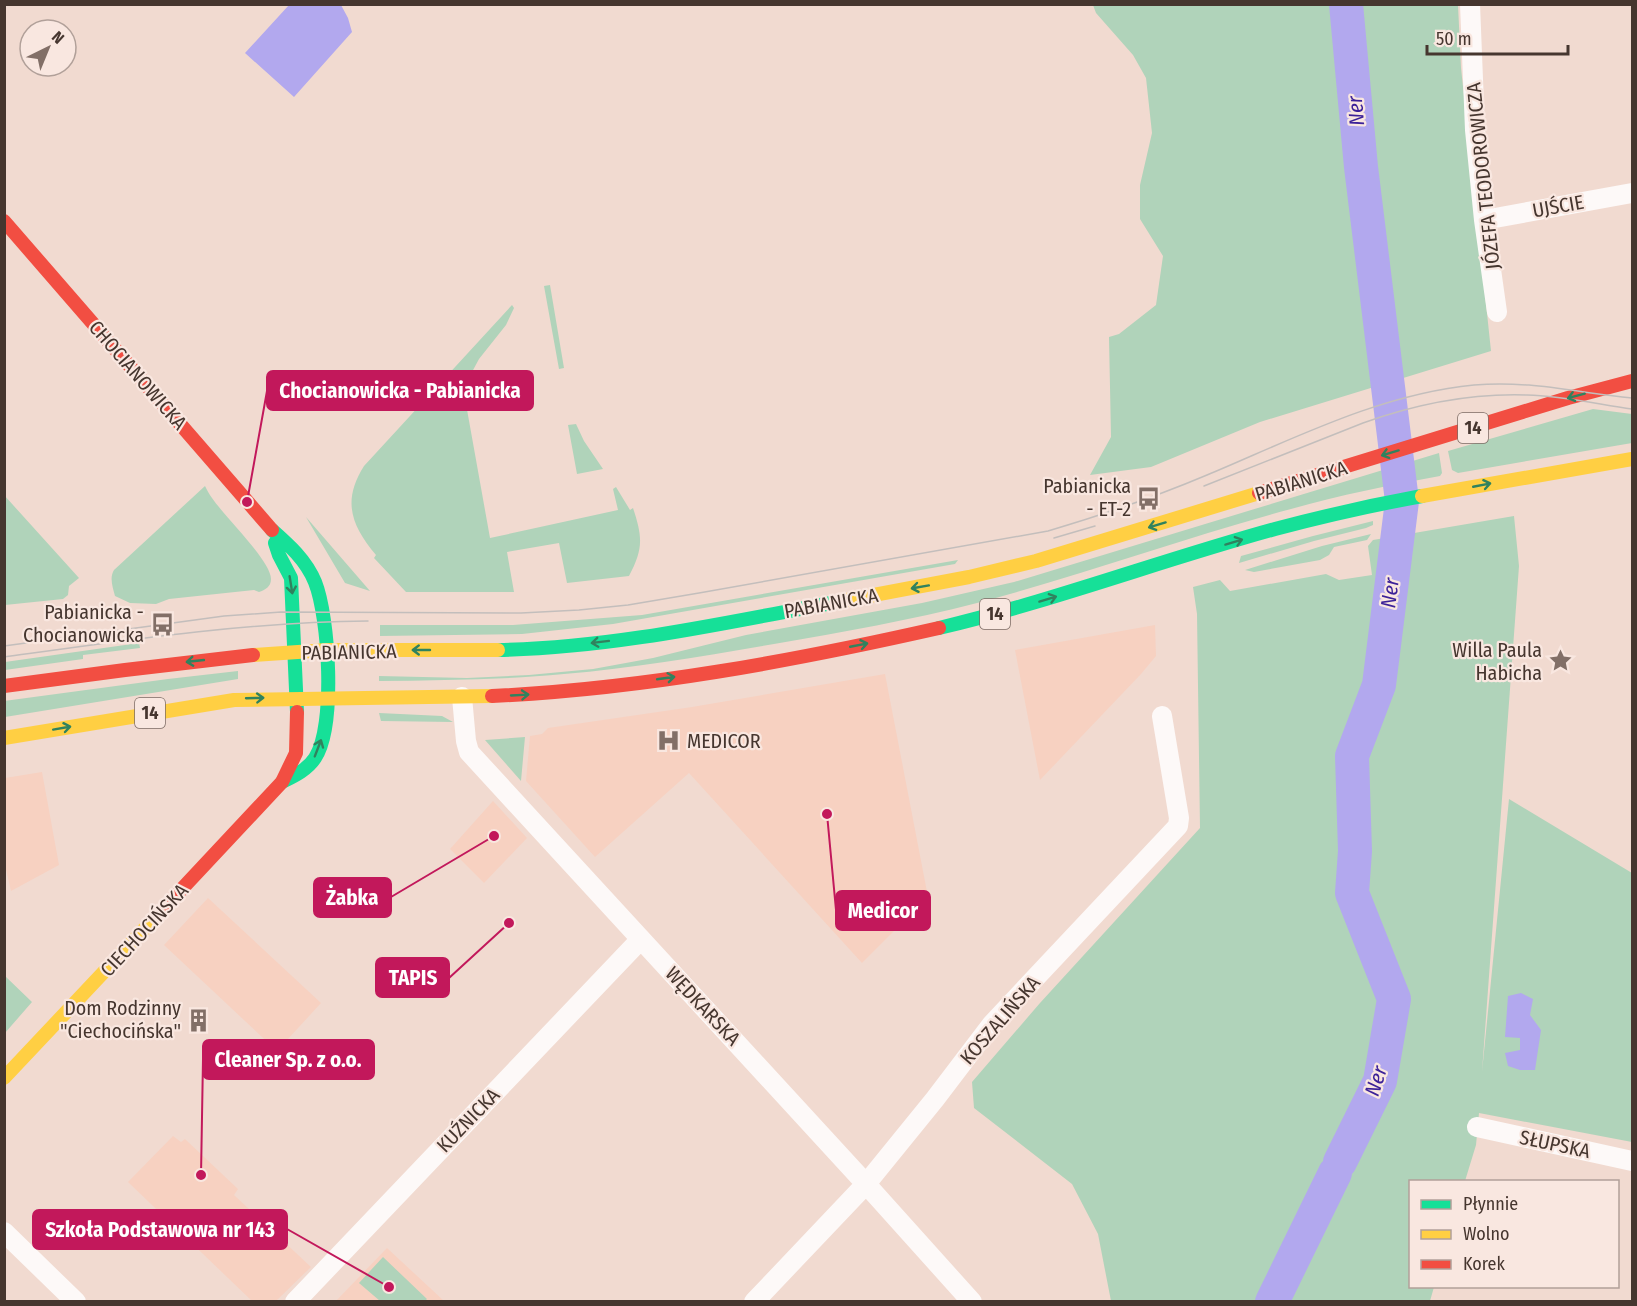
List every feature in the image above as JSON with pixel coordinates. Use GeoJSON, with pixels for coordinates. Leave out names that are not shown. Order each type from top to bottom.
{"type":"FeatureCollection","features":[{"type":"Feature","properties":{"kind":"main road","name":"CHOCIANOWICKA"},"geometry":{"type":"LineString","coordinates":[[4,221],[272,530],[305,562],[315,580],[321,601],[326,650],[326,698]]}},
{"type":"Feature","properties":{"kind":"main road","name":"PABIANICKA"},"geometry":{"type":"LineString","coordinates":[[4,686],[105,672],[295,652],[326,650],[479,651],[532,649],[616,640],[720,625],[939,584],[1021,566],[1568,398],[1632,381]]}},
{"type":"Feature","properties":{"kind":"main road","name":"PABIANICKA"},"geometry":{"type":"LineString","coordinates":[[4,738],[234,700],[532,694],[620,685],[752,666],[903,636],[1017,608],[1275,530],[1373,506],[1632,459]]}},
{"type":"Feature","properties":{"kind":"main road","name":"CHOCIANOWICKA"},"geometry":{"type":"LineString","coordinates":[[272,530],[279,555],[291,578],[297,698]]}},
{"type":"Feature","properties":{"kind":"main road","name":"CIECHOCIŃSKA"},"geometry":{"type":"LineString","coordinates":[[4,1078],[282,782],[296,753],[297,698]]}},
{"type":"Feature","properties":{"kind":"main road","name":"CIECHOCIŃSKA"},"geometry":{"type":"LineString","coordinates":[[282,782],[305,771],[319,750],[326,721],[326,698]]}},
{"type":"Feature","properties":{"kind":"street","name":"JÓZEFA TEODOROWICZA"},"geometry":{"type":"LineString","coordinates":[[1470,4],[1475,130],[1484,220],[1497,312]]}},
{"type":"Feature","properties":{"kind":"street","name":"UJŚCIE"},"geometry":{"type":"LineString","coordinates":[[1484,220],[1632,193]]}},
{"type":"Feature","properties":{"kind":"street","name":"WĘDKARSKA"},"geometry":{"type":"LineString","coordinates":[[462,697],[469,752],[972,1302]]}},
{"type":"Feature","properties":{"kind":"street","name":"KOSZALIŃSKA"},"geometry":{"type":"LineString","coordinates":[[753,1302],[866,1184],[992,1024],[1178,826],[1179,818],[1162,716]]}},
{"type":"Feature","properties":{"kind":"street","name":"KUŹNICKA"},"geometry":{"type":"LineString","coordinates":[[295,1302],[641,939]]}},
{"type":"Feature","properties":{"kind":"street","name":"SŁUPSKA"},"geometry":{"type":"LineString","coordinates":[[1477,1127],[1632,1161]]}},
{"type":"Feature","properties":{"kind":"street"},"geometry":{"type":"LineString","coordinates":[[4,1232],[76,1302]]}},
{"type":"Feature","properties":{"kind":"shaded area"},"geometry":{"type":"Polygon","coordinates":[[[289,5],[341,5],[352,32],[294,97],[245,53],[289,5]]]}},
{"type":"Feature","properties":{"kind":"shaded area"},"geometry":{"type":"Polygon","coordinates":[[[1155,625],[1156,656],[1040,780],[1015,650],[1155,625]]]}},
{"type":"Feature","properties":{"kind":"shaded area"},"geometry":{"type":"Polygon","coordinates":[[[885,674],[928,897],[862,963],[689,773],[595,857],[526,781],[530,736],[542,734],[548,728],[692,707],[885,674]]]}},
{"type":"Feature","properties":{"kind":"shaded area"},"geometry":{"type":"Polygon","coordinates":[[[42,772],[59,865],[11,891],[5,865],[5,778],[42,772]]]}},
{"type":"Feature","properties":{"kind":"shaded area"},"geometry":{"type":"Polygon","coordinates":[[[493,801],[527,838],[484,883],[450,849],[493,801]]]}},
{"type":"Feature","properties":{"kind":"shaded area"},"geometry":{"type":"Polygon","coordinates":[[[208,898],[321,1003],[277,1051],[164,945],[208,898]]]}},
{"type":"Feature","properties":{"kind":"shaded area"},"geometry":{"type":"Polygon","coordinates":[[[1521,993],[1533,999],[1530,1015],[1541,1030],[1535,1070],[1520,1070],[1508,1066],[1505,1053],[1520,1050],[1520,1038],[1505,1037],[1508,996],[1521,993]]]}},
{"type":"Feature","properties":{"kind":"shaded area"},"geometry":{"type":"Polygon","coordinates":[[[173,1136],[181,1142],[185,1139],[238,1189],[234,1195],[311,1267],[276,1301],[252,1301],[128,1182],[173,1136]]]}},
{"type":"Feature","properties":{"kind":"shaded area"},"geometry":{"type":"Polygon","coordinates":[[[387,1248],[444,1301],[335,1302],[387,1248]]]}},
{"type":"Feature","properties":{"kind":"green space"},"geometry":{"type":"Polygon","coordinates":[[[1093,5],[1458,5],[1461,68],[1491,351],[1260,422],[1151,467],[1090,475],[1111,437],[1109,337],[1119,334],[1156,305],[1163,256],[1140,219],[1140,185],[1152,133],[1146,78],[1133,55],[1096,13],[1093,5]]]}},
{"type":"Feature","properties":{"kind":"green space"},"geometry":{"type":"Polygon","coordinates":[[[550,285],[564,368],[559,369],[544,286],[550,285]]]}},
{"type":"Feature","properties":{"kind":"green space"},"geometry":{"type":"Polygon","coordinates":[[[512,305],[514,308],[506,325],[479,359],[472,372],[466,404],[490,538],[618,510],[613,489],[616,487],[630,510],[633,508],[636,518],[640,536],[637,558],[629,576],[567,583],[559,543],[507,552],[514,592],[406,592],[374,558],[376,555],[355,523],[352,502],[357,479],[364,466],[512,305]]]}},
{"type":"Feature","properties":{"kind":"green space"},"geometry":{"type":"Polygon","coordinates":[[[1593,409],[1632,414],[1632,443],[1458,473],[1452,470],[1448,451],[1593,409]]]}},
{"type":"Feature","properties":{"kind":"green space"},"geometry":{"type":"Polygon","coordinates":[[[576,424],[584,441],[603,469],[577,474],[568,425],[576,424]]]}},
{"type":"Feature","properties":{"kind":"green space"},"geometry":{"type":"Polygon","coordinates":[[[1439,453],[1442,473],[1440,476],[1309,504],[1017,592],[927,615],[774,644],[617,668],[518,677],[379,681],[379,676],[467,678],[593,669],[653,658],[746,635],[922,603],[1014,582],[1439,453]]]}},
{"type":"Feature","properties":{"kind":"green space"},"geometry":{"type":"Polygon","coordinates":[[[205,486],[218,506],[263,561],[271,579],[269,586],[259,592],[254,590],[169,599],[156,604],[130,603],[115,596],[112,586],[114,570],[205,486]]]}},
{"type":"Feature","properties":{"kind":"green space"},"geometry":{"type":"Polygon","coordinates":[[[4,495],[79,578],[69,586],[68,595],[63,599],[5,605],[4,495]]]}},
{"type":"Feature","properties":{"kind":"green space"},"geometry":{"type":"Polygon","coordinates":[[[1514,516],[1519,566],[1482,1072],[1509,799],[1632,873],[1632,1142],[1479,1113],[1476,1145],[1465,1180],[1409,1180],[1409,1288],[1434,1288],[1430,1301],[1111,1301],[1098,1234],[1072,1184],[974,1108],[972,1082],[1040,1003],[1200,828],[1197,614],[1193,587],[1220,580],[1230,591],[1326,574],[1339,580],[1372,575],[1368,546],[1373,540],[1514,516]]]}},
{"type":"Feature","properties":{"kind":"green space"},"geometry":{"type":"Polygon","coordinates":[[[306,517],[370,591],[345,583],[306,517]]]}},
{"type":"Feature","properties":{"kind":"green space"},"geometry":{"type":"Polygon","coordinates":[[[1373,521],[1373,525],[1366,528],[1239,563],[1241,556],[1373,521]]]}},
{"type":"Feature","properties":{"kind":"green space"},"geometry":{"type":"Polygon","coordinates":[[[1371,534],[1367,540],[1334,547],[1329,555],[1320,560],[1254,572],[1245,570],[1322,546],[1371,534]]]}},
{"type":"Feature","properties":{"kind":"green space"},"geometry":{"type":"Polygon","coordinates":[[[958,560],[955,564],[613,624],[522,634],[380,636],[380,625],[513,625],[642,615],[958,560]]]}},
{"type":"Feature","properties":{"kind":"green space"},"geometry":{"type":"Polygon","coordinates":[[[139,643],[140,648],[83,655],[83,659],[5,670],[5,662],[139,643]]]}},
{"type":"Feature","properties":{"kind":"green space"},"geometry":{"type":"Polygon","coordinates":[[[238,671],[238,679],[5,717],[4,701],[238,671]]]}},
{"type":"Feature","properties":{"kind":"green space"},"geometry":{"type":"Polygon","coordinates":[[[379,713],[442,716],[453,722],[381,721],[379,713]]]}},
{"type":"Feature","properties":{"kind":"green space"},"geometry":{"type":"Polygon","coordinates":[[[525,737],[521,781],[485,740],[525,737]]]}},
{"type":"Feature","properties":{"kind":"green space"},"geometry":{"type":"Polygon","coordinates":[[[5,976],[32,1002],[5,1033],[5,976]]]}},
{"type":"Feature","properties":{"kind":"green space"},"geometry":{"type":"Polygon","coordinates":[[[383,1257],[427,1299],[425,1301],[380,1301],[359,1283],[383,1257]]]}},
{"type":"Feature","properties":{"kind":"waterway","name":"Ner"},"geometry":{"type":"LineString","coordinates":[[1340,1162],[1380,1081],[1394,999],[1352,893],[1355,851],[1352,756],[1379,685],[1402,501],[1361,167],[1346,4]]}},
{"type":"Feature","properties":{"kind":"waterway","name":"Ner"},"geometry":{"type":"LineString","coordinates":[[1272,1302],[1335,1173]]}},
{"type":"Feature","properties":{"kind":"tram line"},"geometry":{"type":"LineString","coordinates":[[4,646],[224,616],[281,612],[521,613],[628,605],[1048,531],[1168,491],[1304,433],[1371,408],[1439,390],[1474,385],[1515,384],[1632,398]]}},
{"type":"Feature","properties":{"kind":"tram line"},"geometry":{"type":"LineString","coordinates":[[1204,486],[1363,423],[1403,410],[1444,401],[1485,396],[1527,395],[1632,409]]}},
{"type":"Feature","properties":{"kind":"tram line"},"geometry":{"type":"LineString","coordinates":[[1054,538],[1095,526]]}},
{"type":"Feature","properties":{"kind":"tram line"},"geometry":{"type":"LineString","coordinates":[[4,657],[231,628],[368,621]]}},
{"type":"Feature","properties":{"kind":"traffic: fast"},"geometry":{"type":"LineString","coordinates":[[939,628],[1024,606],[1275,529],[1422,496]]}},
{"type":"Feature","properties":{"kind":"traffic: fast"},"geometry":{"type":"LineString","coordinates":[[272,530],[302,560],[315,582],[320,598],[327,645],[328,697],[322,743],[315,758],[308,766],[282,782]]}},
{"type":"Feature","properties":{"kind":"traffic: fast"},"geometry":{"type":"LineString","coordinates":[[275,543],[291,578],[297,712]]}},
{"type":"Feature","properties":{"kind":"traffic: fast"},"geometry":{"type":"LineString","coordinates":[[498,650],[628,639],[842,601]]}},
{"type":"Feature","properties":{"kind":"traffic: slow"},"geometry":{"type":"LineString","coordinates":[[1422,496],[1632,459]]}},
{"type":"Feature","properties":{"kind":"traffic: slow"},"geometry":{"type":"LineString","coordinates":[[842,601],[969,577],[1036,561],[1259,493]]}},
{"type":"Feature","properties":{"kind":"traffic: slow"},"geometry":{"type":"LineString","coordinates":[[253,655],[327,650],[498,650]]}},
{"type":"Feature","properties":{"kind":"traffic: slow"},"geometry":{"type":"LineString","coordinates":[[4,738],[234,700],[492,696]]}},
{"type":"Feature","properties":{"kind":"traffic: slow"},"geometry":{"type":"LineString","coordinates":[[4,1078],[165,907]]}},
{"type":"Feature","properties":{"kind":"traffic: jam"},"geometry":{"type":"LineString","coordinates":[[4,221],[272,530]]}},
{"type":"Feature","properties":{"kind":"traffic: jam"},"geometry":{"type":"LineString","coordinates":[[1259,493],[1568,398],[1632,381]]}},
{"type":"Feature","properties":{"kind":"traffic: jam"},"geometry":{"type":"LineString","coordinates":[[492,696],[605,687],[717,672],[829,652],[939,628]]}},
{"type":"Feature","properties":{"kind":"traffic: jam"},"geometry":{"type":"LineString","coordinates":[[4,686],[253,655]]}},
{"type":"Feature","properties":{"kind":"traffic: jam"},"geometry":{"type":"LineString","coordinates":[[165,907],[282,782],[296,753],[297,712]]}},
{"type":"Feature","properties":{"kind":"place","name":"Pabianicka - ET-2"},"geometry":{"type":"Point","coordinates":[1149,498]}},
{"type":"Feature","properties":{"kind":"place","name":"Chocianowicka - Pabianicka"},"geometry":{"type":"Point","coordinates":[247,502]}},
{"type":"Feature","properties":{"kind":"place","name":"Pabianicka - Chocianowicka"},"geometry":{"type":"Point","coordinates":[162,624]}},
{"type":"Feature","properties":{"kind":"place","name":"Willa Paula Habicha"},"geometry":{"type":"Point","coordinates":[1560,661]}},
{"type":"Feature","properties":{"kind":"place","name":"MEDICOR"},"geometry":{"type":"Point","coordinates":[669,741]}},
{"type":"Feature","properties":{"kind":"place","name":"Medicor"},"geometry":{"type":"Point","coordinates":[827,814]}},
{"type":"Feature","properties":{"kind":"place","name":"Żabka"},"geometry":{"type":"Point","coordinates":[494,836]}},
{"type":"Feature","properties":{"kind":"place","name":"TAPIS"},"geometry":{"type":"Point","coordinates":[509,923]}},
{"type":"Feature","properties":{"kind":"place","name":"Dom Rodzinny \"Ciechocińska\""},"geometry":{"type":"Point","coordinates":[199,1020]}},
{"type":"Feature","properties":{"kind":"place","name":"Cleaner Sp. z o.o."},"geometry":{"type":"Point","coordinates":[201,1175]}},
{"type":"Feature","properties":{"kind":"place","name":"Szkoła Podstawowa nr 143"},"geometry":{"type":"Point","coordinates":[389,1287]}}]}
